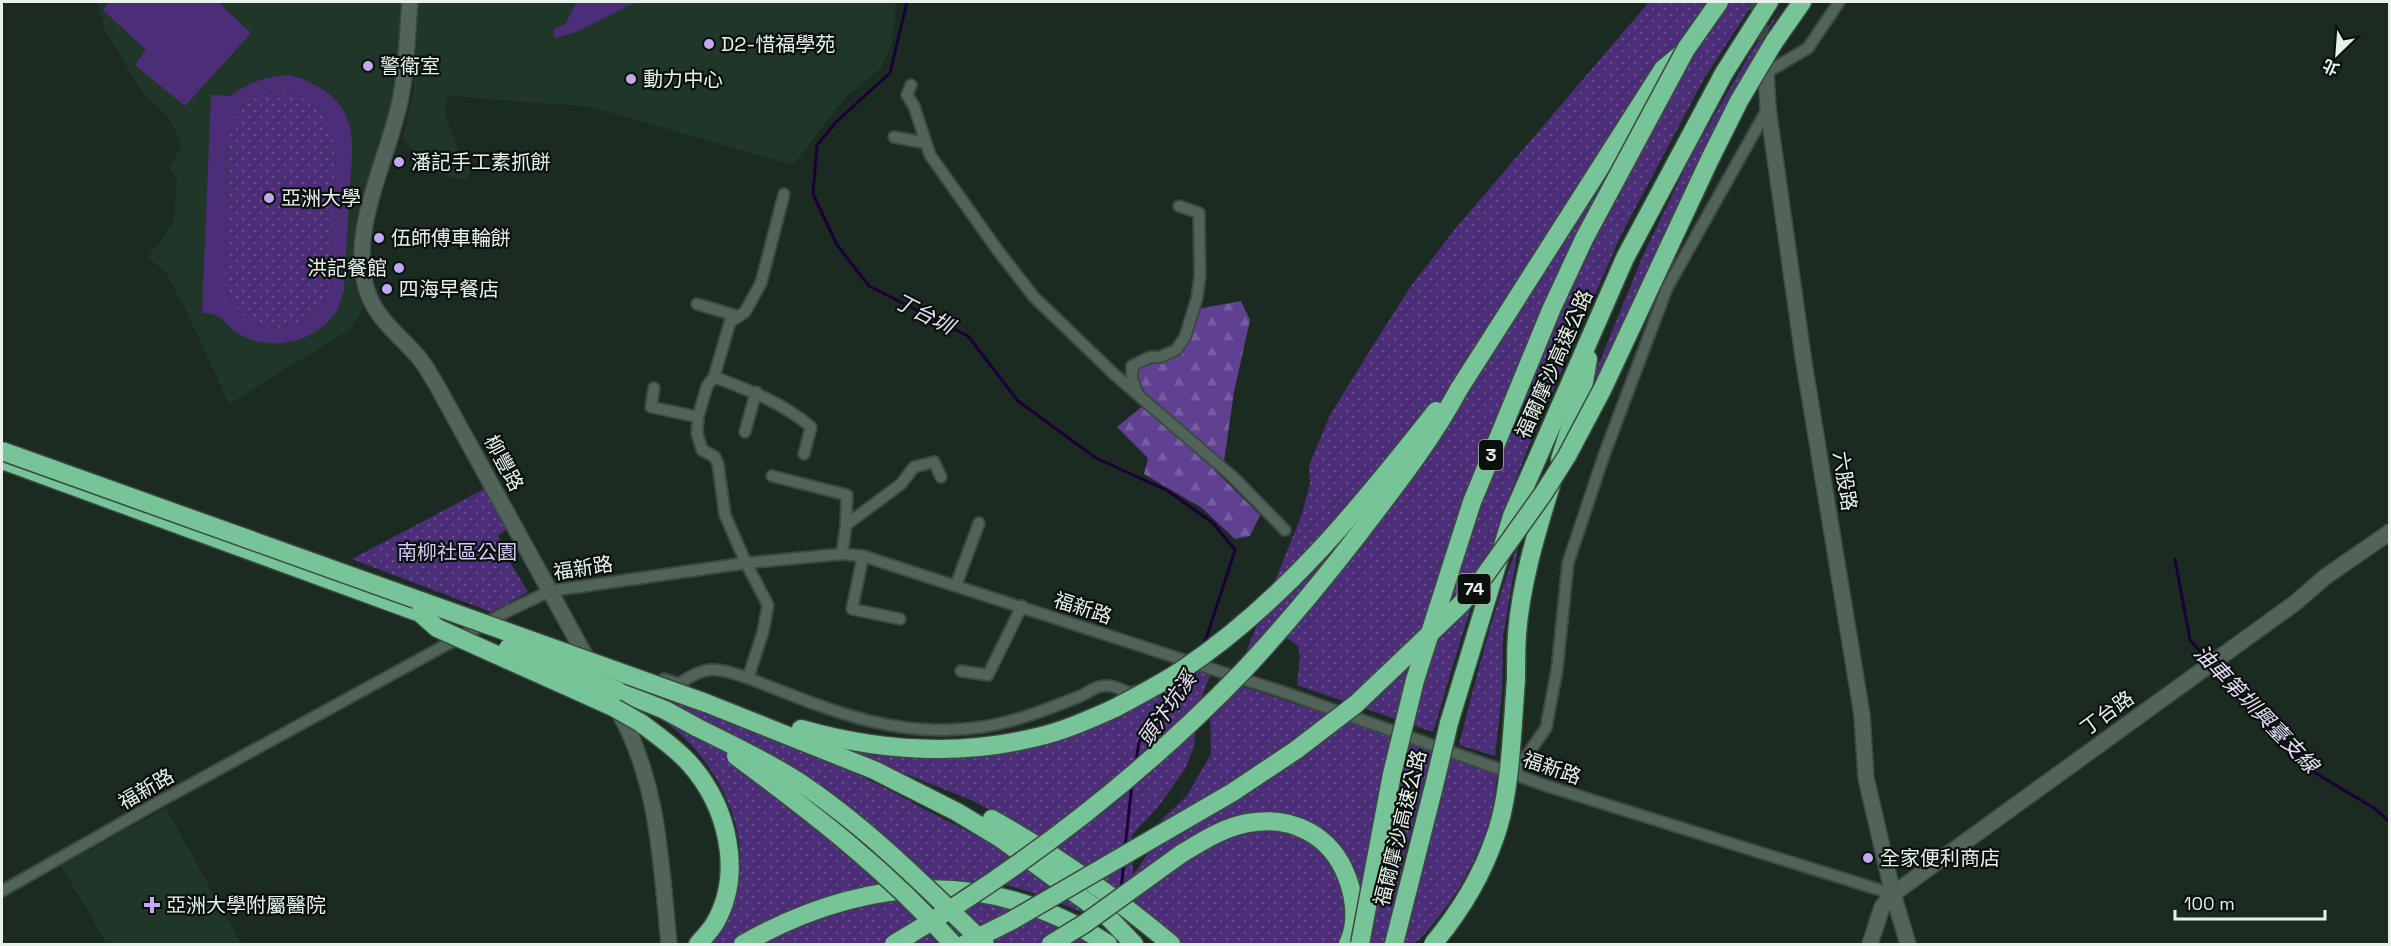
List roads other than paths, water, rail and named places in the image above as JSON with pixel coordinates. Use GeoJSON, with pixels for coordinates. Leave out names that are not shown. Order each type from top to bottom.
{"type":"FeatureCollection","features":[{"type":"Feature","properties":{"kind":"highway","name":"福爾摩沙高速公路"},"geometry":{"type":"LineString","coordinates":[[1360,945],[1390,785],[1415,680],[1472,502],[1551,310],[1584,238],[1686,50],[1719,2]]}},
{"type":"Feature","properties":{"kind":"highway","name":"福爾摩沙高速公路"},"geometry":{"type":"LineString","coordinates":[[1395,945],[1449,723],[1512,516],[1625,258],[1724,73],[1770,2]]}},
{"type":"Feature","properties":{"kind":"highway","name":"74"},"geometry":{"type":"LineString","coordinates":[[965,945],[1022,915],[1233,792],[1296,750],[1356,704],[1461,604],[1484,578],[1543,494],[1572,446],[1603,388],[1739,101],[1774,42],[1802,2]]}},
{"type":"Feature","properties":{"kind":"highway"},"geometry":{"type":"LineString","coordinates":[[894,945],[1009,871],[1067,828],[1181,731],[1244,670],[1328,574],[1407,472],[1438,427],[1459,389],[1663,69],[1686,50]]}},
{"type":"Feature","properties":{"kind":"highway"},"geometry":{"type":"LineString","coordinates":[[1433,945],[1482,870],[1496,835],[1505,789],[1516,680],[1517,634],[1533,541],[1583,388],[1593,330]]}},
{"type":"Feature","properties":{"kind":"highway"},"geometry":{"type":"LineString","coordinates":[[706,703],[836,739],[887,748],[940,750],[985,746],[1037,737],[1070,727],[1115,708],[1181,671],[1219,643],[1270,599],[1327,543],[1365,500],[1440,405],[1459,389]]}},
{"type":"Feature","properties":{"kind":"highway"},"geometry":{"type":"LineString","coordinates":[[2,451],[706,703],[874,770],[931,789],[978,812],[1032,843],[1120,902],[1169,943]]}},
{"type":"Feature","properties":{"kind":"highway"},"geometry":{"type":"LineString","coordinates":[[2,460],[420,613],[665,710],[767,762],[830,804],[936,897],[986,945]]}},
{"type":"Feature","properties":{"kind":"highway"},"geometry":{"type":"LineString","coordinates":[[420,613],[437,628],[613,707],[641,723],[690,764],[712,797],[724,824],[730,862],[728,885],[722,906],[715,923],[698,945]]}},
{"type":"Feature","properties":{"kind":"highway"},"geometry":{"type":"LineString","coordinates":[[698,728],[825,822],[897,885],[953,945]]}},
{"type":"Feature","properties":{"kind":"highway"},"geometry":{"type":"LineString","coordinates":[[874,770],[957,812],[1000,838],[1117,927],[1134,945]]}},
{"type":"Feature","properties":{"kind":"highway"},"geometry":{"type":"LineString","coordinates":[[1051,945],[1181,854],[1246,823],[1267,821],[1291,823],[1312,832],[1328,844],[1341,863],[1350,885],[1355,922],[1348,945]]}},
{"type":"Feature","properties":{"kind":"highway"},"geometry":{"type":"LineString","coordinates":[[743,945],[792,919],[856,897],[911,889],[955,890],[1022,903],[1049,912],[1108,945]]}},
{"type":"Feature","properties":{"kind":"street","name":"柳豐路"},"geometry":{"type":"LineString","coordinates":[[410,2],[400,102],[367,215],[361,259],[364,282],[377,313],[388,328],[420,359],[435,382],[584,654],[628,728],[644,772],[655,815],[669,945]]}},
{"type":"Feature","properties":{"kind":"street"},"geometry":{"type":"LineString","coordinates":[[1766,72],[1808,48],[1839,2]]}},
{"type":"Feature","properties":{"kind":"street","name":"六股路"},"geometry":{"type":"LineString","coordinates":[[1766,72],[1768,108],[1804,363],[1862,715],[1866,778],[1893,894],[1908,945]]}},
{"type":"Feature","properties":{"kind":"street"},"geometry":{"type":"LineString","coordinates":[[911,85],[907,95],[914,106],[930,155],[1034,297],[1069,333],[1233,477],[1286,530]]}},
{"type":"Feature","properties":{"kind":"street"},"geometry":{"type":"LineString","coordinates":[[1514,774],[1546,728],[1557,670],[1568,563],[1604,455],[1667,288],[1768,108]]}},
{"type":"Feature","properties":{"kind":"street"},"geometry":{"type":"LineString","coordinates":[[894,137],[926,143]]}},
{"type":"Feature","properties":{"kind":"street"},"geometry":{"type":"LineString","coordinates":[[748,678],[763,632],[768,605],[724,515],[718,464],[715,457],[702,450],[697,433],[698,417],[707,386],[714,377],[730,322],[745,312],[761,283],[784,194]]}},
{"type":"Feature","properties":{"kind":"street"},"geometry":{"type":"LineString","coordinates":[[1138,393],[1132,379],[1132,366],[1150,357],[1160,357],[1176,350],[1185,337],[1197,298],[1200,276],[1199,213],[1179,206]]}},
{"type":"Feature","properties":{"kind":"street"},"geometry":{"type":"LineString","coordinates":[[697,304],[737,316]]}},
{"type":"Feature","properties":{"kind":"street"},"geometry":{"type":"LineString","coordinates":[[714,377],[756,392],[800,417],[811,427],[804,454]]}},
{"type":"Feature","properties":{"kind":"street"},"geometry":{"type":"LineString","coordinates":[[654,388],[651,407],[698,417]]}},
{"type":"Feature","properties":{"kind":"street"},"geometry":{"type":"LineString","coordinates":[[745,432],[756,392]]}},
{"type":"Feature","properties":{"kind":"street"},"geometry":{"type":"LineString","coordinates":[[846,525],[901,484],[914,467],[934,462],[941,477]]}},
{"type":"Feature","properties":{"kind":"street"},"geometry":{"type":"LineString","coordinates":[[772,476],[848,495],[842,554]]}},
{"type":"Feature","properties":{"kind":"street"},"geometry":{"type":"LineString","coordinates":[[956,585],[979,523]]}},
{"type":"Feature","properties":{"kind":"street","name":"丁台路"},"geometry":{"type":"LineString","coordinates":[[1870,945],[1882,907],[1893,894],[2295,603],[2325,577],[2390,532]]}},
{"type":"Feature","properties":{"kind":"street","name":"福新路"},"geometry":{"type":"LineString","coordinates":[[2,891],[155,804],[508,611],[550,591],[746,563],[842,554],[862,556],[1022,606],[1289,694],[1514,774],[1893,894]]}},
{"type":"Feature","properties":{"kind":"street"},"geometry":{"type":"LineString","coordinates":[[862,556],[852,609],[900,619]]}},
{"type":"Feature","properties":{"kind":"street"},"geometry":{"type":"LineString","coordinates":[[961,671],[988,675],[1022,606]]}},
{"type":"Feature","properties":{"kind":"street"},"geometry":{"type":"LineString","coordinates":[[584,654],[679,684],[696,672],[721,669],[842,715],[922,731],[982,727],[1024,717],[1082,696],[1101,686],[1114,686],[1129,693],[1146,688],[1193,663]]}},
{"type":"Feature","properties":{"kind":"waterway","name":"丁台圳"},"geometry":{"type":"LineString","coordinates":[[907,2],[890,73],[836,122],[817,145],[813,194],[837,245],[869,286],[968,336],[1018,401],[1096,458],[1168,491],[1213,523],[1235,550],[1204,645]]}},
{"type":"Feature","properties":{"kind":"waterway","name":"油車第圳興臺支線"},"geometry":{"type":"LineString","coordinates":[[2175,559],[2190,640],[2208,660]]}},
{"type":"Feature","properties":{"kind":"waterway","name":"頭汴坑溪"},"geometry":{"type":"LineString","coordinates":[[1136,761],[1139,742],[1193,679],[1196,668]]}},
{"type":"Feature","properties":{"kind":"waterway","name":"油車第圳興臺支線"},"geometry":{"type":"LineString","coordinates":[[2214,668],[2312,771],[2374,808],[2390,822]]}},
{"type":"Feature","properties":{"kind":"waterway","name":"頭汴坑溪"},"geometry":{"type":"LineString","coordinates":[[1125,847],[1132,785]]}},
{"type":"Feature","properties":{"kind":"waterway","name":"頭汴坑溪"},"geometry":{"type":"LineString","coordinates":[[1121,889],[1124,863]]}},
{"type":"Feature","properties":{"kind":"tunnel"},"geometry":{"type":"LineString","coordinates":[[1757,2],[1765,64]]}},
{"type":"Feature","properties":{"kind":"place","name":"D2-惜福學苑"},"geometry":{"type":"Point","coordinates":[709,44]}},
{"type":"Feature","properties":{"kind":"place","name":"警衛室"},"geometry":{"type":"Point","coordinates":[368,66]}},
{"type":"Feature","properties":{"kind":"place","name":"動力中心"},"geometry":{"type":"Point","coordinates":[631,79]}},
{"type":"Feature","properties":{"kind":"place","name":"潘記手工素抓餅"},"geometry":{"type":"Point","coordinates":[399,162]}},
{"type":"Feature","properties":{"kind":"place","name":"亞洲大學"},"geometry":{"type":"Point","coordinates":[269,198]}},
{"type":"Feature","properties":{"kind":"place","name":"伍師傅車輪餅"},"geometry":{"type":"Point","coordinates":[379,238]}},
{"type":"Feature","properties":{"kind":"place","name":"洪記餐館"},"geometry":{"type":"Point","coordinates":[399,268]}},
{"type":"Feature","properties":{"kind":"place","name":"四海早餐店"},"geometry":{"type":"Point","coordinates":[387,289]}},
{"type":"Feature","properties":{"kind":"place","name":"全家便利商店"},"geometry":{"type":"Point","coordinates":[1868,858]}},
{"type":"Feature","properties":{"kind":"place","name":"亞洲大學附屬醫院"},"geometry":{"type":"Point","coordinates":[152,905]}},
{"type":"Feature","properties":{"kind":"park label","name":"南柳社區公園"},"geometry":{"type":"Point","coordinates":[457,552]}}]}
